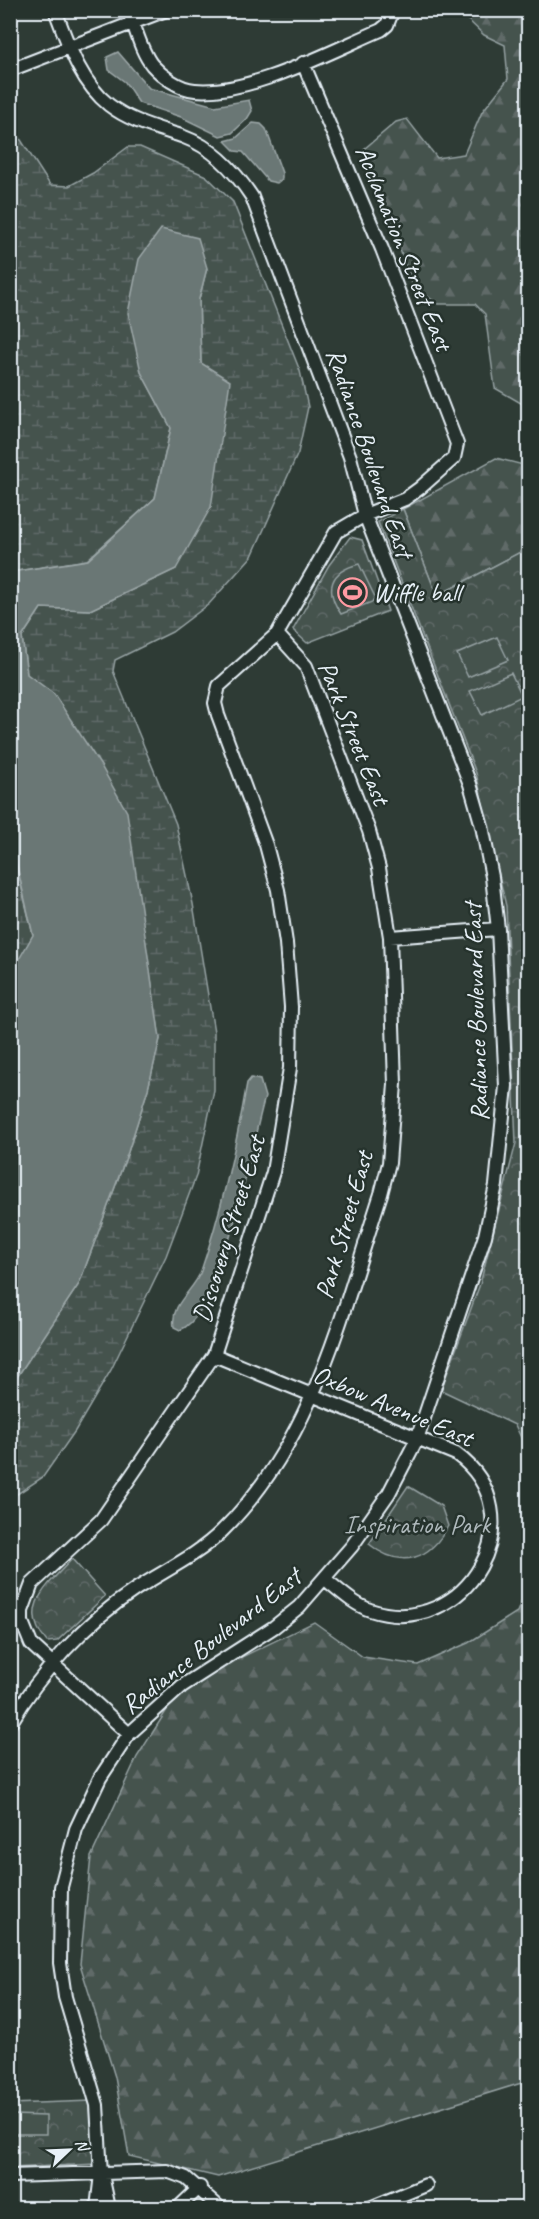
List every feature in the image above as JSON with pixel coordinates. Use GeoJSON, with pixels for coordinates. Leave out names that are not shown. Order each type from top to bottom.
{"type":"FeatureCollection","features":[{"type":"Feature","properties":{"kind":"street","name":"Radiance Boulevard East"},"geometry":{"type":"LineString","coordinates":[[55,10],[80,71],[108,104],[131,119],[186,138],[208,149],[239,178],[252,197],[350,457],[365,515],[470,784],[482,826],[492,878],[498,929],[506,1086],[496,1185],[485,1236],[417,1439],[389,1493],[325,1578],[298,1607],[274,1627],[182,1686],[129,1734],[96,1786],[76,1829],[62,1887],[59,1916],[60,1963],[65,1997],[97,2105],[101,2174],[109,2208]]}},
{"type":"Feature","properties":{"kind":"street"},"geometry":{"type":"LineString","coordinates":[[128,10],[144,54],[154,66],[177,85],[193,90],[227,90],[303,63],[387,25],[393,10]]}},
{"type":"Feature","properties":{"kind":"street"},"geometry":{"type":"LineString","coordinates":[[10,70],[166,10]]}},
{"type":"Feature","properties":{"kind":"street","name":"Acclamation Street East"},"geometry":{"type":"LineString","coordinates":[[303,63],[382,249],[457,444],[457,452],[448,465],[405,498],[365,515]]}},
{"type":"Feature","properties":{"kind":"street"},"geometry":{"type":"LineString","coordinates":[[277,634],[336,532],[365,515]]}},
{"type":"Feature","properties":{"kind":"street","name":"Discovery Street East"},"geometry":{"type":"LineString","coordinates":[[52,1666],[31,1644],[22,1623],[22,1611],[32,1584],[101,1520],[214,1355],[273,1172],[290,1068],[291,1007],[286,943],[278,890],[266,844],[218,714],[215,694],[219,686],[277,634]]}},
{"type":"Feature","properties":{"kind":"street","name":"Park Street East"},"geometry":{"type":"LineString","coordinates":[[10,1724],[52,1666],[98,1619],[135,1590],[200,1550],[223,1531],[258,1490],[296,1432],[314,1397],[381,1194],[389,1163],[395,1084],[390,937],[379,868],[369,831],[306,666],[277,634]]}},
{"type":"Feature","properties":{"kind":"street"},"geometry":{"type":"LineString","coordinates":[[390,937],[498,929]]}},
{"type":"Feature","properties":{"kind":"street","name":"Oxbow Avenue East"},"geometry":{"type":"LineString","coordinates":[[214,1355],[467,1460],[486,1479],[495,1494],[502,1526],[494,1556],[486,1571],[474,1584],[444,1605],[411,1614],[384,1614],[368,1610],[325,1578]]}},
{"type":"Feature","properties":{"kind":"street"},"geometry":{"type":"LineString","coordinates":[[52,1666],[129,1734]]}},
{"type":"Feature","properties":{"kind":"street"},"geometry":{"type":"LineString","coordinates":[[10,2176],[168,2171],[200,2187],[220,2208]]}},
{"type":"Feature","properties":{"kind":"street","name":"Radiance Boulevard East"},"geometry":{"type":"LineString","coordinates":[[97,2208],[101,2174]]}},
{"type":"Feature","properties":{"kind":"street"},"geometry":{"type":"LineString","coordinates":[[370,2208],[426,2185]]}},
{"type":"Feature","properties":{"kind":"street"},"geometry":{"type":"LineString","coordinates":[[178,2208],[200,2187]]}},
{"type":"Feature","properties":{"kind":"green space"},"geometry":{"type":"Polygon","coordinates":[[[465,11],[528,11],[528,420],[526,406],[495,388],[485,314],[475,304],[438,304],[413,286],[364,149],[396,122],[407,119],[437,158],[464,154],[482,112],[508,79],[505,45],[484,35],[466,18],[465,11]]]}},
{"type":"Feature","properties":{"kind":"green space"},"geometry":{"type":"Polygon","coordinates":[[[10,123],[50,185],[69,186],[93,173],[128,147],[140,147],[206,176],[233,202],[300,371],[308,407],[298,453],[252,556],[209,604],[172,632],[115,660],[113,671],[176,824],[193,904],[214,1032],[214,1090],[196,1176],[166,1256],[111,1370],[75,1431],[43,1477],[11,1498],[11,1386],[79,1284],[128,1152],[148,1089],[160,1039],[134,865],[54,695],[27,675],[22,637],[41,608],[90,610],[176,569],[201,363],[199,299],[207,268],[141,372],[171,428],[155,498],[87,560],[11,572],[10,123]]]}},
{"type":"Feature","properties":{"kind":"green space"},"geometry":{"type":"Polygon","coordinates":[[[496,458],[523,465],[528,459],[528,548],[437,596],[403,509],[496,458]]]}},
{"type":"Feature","properties":{"kind":"green space"},"geometry":{"type":"Polygon","coordinates":[[[403,509],[437,596],[528,548],[528,1452],[515,1425],[441,1390],[480,1284],[516,1143],[506,906],[476,773],[378,522],[403,509]]]}},
{"type":"Feature","properties":{"kind":"green space"},"geometry":{"type":"Polygon","coordinates":[[[350,537],[362,540],[388,611],[307,643],[293,630],[329,565],[350,537]]]}},
{"type":"Feature","properties":{"kind":"green space","name":"Wiffle ball"},"geometry":{"type":"Polygon","coordinates":[[[359,564],[375,597],[372,602],[341,614],[333,597],[333,582],[342,571],[359,564]]]}},
{"type":"Feature","properties":{"kind":"green space"},"geometry":{"type":"Polygon","coordinates":[[[497,637],[508,660],[468,677],[457,654],[497,637]]]}},
{"type":"Feature","properties":{"kind":"green space"},"geometry":{"type":"Polygon","coordinates":[[[511,673],[522,696],[482,715],[470,691],[511,673]]]}},
{"type":"Feature","properties":{"kind":"green space"},"geometry":{"type":"Polygon","coordinates":[[[10,840],[33,935],[11,975],[10,975],[10,840]]]}},
{"type":"Feature","properties":{"kind":"green space","name":"Inspiration Park"},"geometry":{"type":"Polygon","coordinates":[[[408,1486],[441,1506],[448,1526],[433,1547],[414,1558],[403,1559],[392,1557],[369,1544],[408,1486]]]}},
{"type":"Feature","properties":{"kind":"green space"},"geometry":{"type":"Polygon","coordinates":[[[72,1559],[105,1596],[57,1641],[47,1642],[38,1630],[35,1608],[46,1588],[72,1559]]]}},
{"type":"Feature","properties":{"kind":"green space"},"geometry":{"type":"Polygon","coordinates":[[[528,1585],[528,2081],[218,2177],[129,2156],[115,2077],[80,1964],[91,1857],[137,1757],[182,1686],[314,1622],[363,1657],[418,1665],[468,1643],[517,1612],[528,1585]]]}},
{"type":"Feature","properties":{"kind":"green space"},"geometry":{"type":"Polygon","coordinates":[[[92,2101],[98,2164],[11,2168],[10,2104],[92,2101]]]}},
{"type":"Feature","properties":{"kind":"green space"},"geometry":{"type":"Polygon","coordinates":[[[12,2115],[46,2116],[46,2134],[12,2134],[12,2115]]]}},
{"type":"Feature","properties":{"kind":"shaded area"},"geometry":{"type":"Polygon","coordinates":[[[118,52],[149,88],[215,106],[249,100],[252,111],[232,133],[220,136],[181,117],[139,103],[125,82],[109,70],[107,57],[118,52]]]}},
{"type":"Feature","properties":{"kind":"shaded area"},"geometry":{"type":"Polygon","coordinates":[[[253,123],[261,124],[266,129],[282,173],[282,179],[277,183],[268,181],[243,152],[235,151],[225,141],[236,138],[253,123]]]}},
{"type":"Feature","properties":{"kind":"shaded area"},"geometry":{"type":"Polygon","coordinates":[[[161,229],[198,238],[207,268],[199,299],[201,363],[230,381],[211,507],[176,569],[90,610],[41,608],[22,637],[27,674],[54,694],[101,766],[127,812],[160,1039],[148,1089],[128,1152],[79,1284],[11,1386],[10,975],[33,935],[11,840],[11,572],[88,560],[155,498],[171,428],[141,372],[128,313],[139,259],[161,229]]]}},
{"type":"Feature","properties":{"kind":"shaded area"},"geometry":{"type":"Polygon","coordinates":[[[251,1078],[260,1080],[265,1097],[234,1224],[210,1293],[196,1317],[180,1330],[174,1327],[176,1311],[198,1278],[209,1248],[228,1178],[247,1083],[251,1078]]]}},
{"type":"Feature","properties":{"kind":"place","name":"Wiffle ball"},"geometry":{"type":"Point","coordinates":[352,592]}}]}
